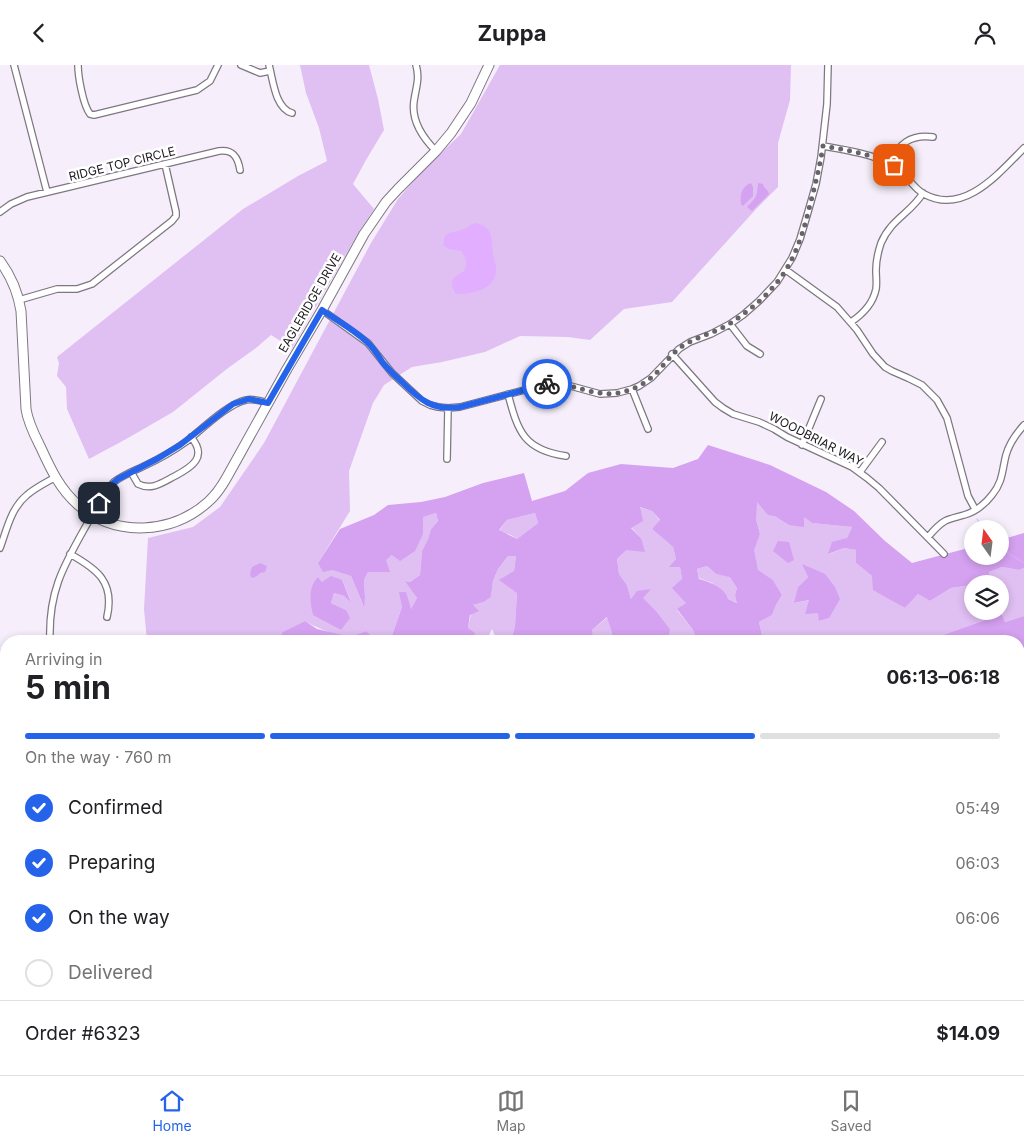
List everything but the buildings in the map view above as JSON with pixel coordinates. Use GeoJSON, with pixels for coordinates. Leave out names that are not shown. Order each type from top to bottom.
{"type":"FeatureCollection","features":[{"type":"Feature","properties":{"kind":"main road","name":"EAGLERIDGE DRIVE"},"geometry":{"type":"LineString","coordinates":[[0,261],[11,279],[19,300],[22,319],[28,417],[54,478],[80,506],[92,515],[113,524],[130,528],[143,528],[174,523],[196,511],[224,483],[364,234],[398,189],[451,133],[471,103],[489,65]]}},
{"type":"Feature","properties":{"kind":"street"},"geometry":{"type":"LineString","coordinates":[[14,65],[47,192]]}},
{"type":"Feature","properties":{"kind":"street"},"geometry":{"type":"LineString","coordinates":[[78,65],[86,107],[92,115],[197,90],[206,85],[218,65]]}},
{"type":"Feature","properties":{"kind":"street"},"geometry":{"type":"LineString","coordinates":[[241,65],[260,73],[269,68],[280,105],[287,112],[292,113]]}},
{"type":"Feature","properties":{"kind":"street"},"geometry":{"type":"LineString","coordinates":[[416,65],[418,80],[414,101],[415,119],[422,135],[436,151]]}},
{"type":"Feature","properties":{"kind":"street"},"geometry":{"type":"LineString","coordinates":[[322,310],[368,343],[384,365],[418,397],[430,405],[448,409],[465,406],[541,385],[567,385],[600,394],[617,393],[639,386],[651,378],[672,354],[690,342],[730,324],[759,301],[786,270],[803,231],[816,184],[823,146],[828,93],[828,65]]}},
{"type":"Feature","properties":{"kind":"street"},"geometry":{"type":"LineString","coordinates":[[889,163],[895,152],[906,141],[920,136],[933,137]]}},
{"type":"Feature","properties":{"kind":"street"},"geometry":{"type":"LineString","coordinates":[[823,146],[857,153],[889,163],[902,171],[923,193],[942,199],[964,197],[979,189],[995,177],[1024,147]]}},
{"type":"Feature","properties":{"kind":"street","name":"RIDGE TOP CIRCLE"},"geometry":{"type":"LineString","coordinates":[[0,212],[18,200],[47,192],[225,150],[236,157],[240,170]]}},
{"type":"Feature","properties":{"kind":"street"},"geometry":{"type":"LineString","coordinates":[[19,300],[57,289],[80,289],[92,284],[172,221],[176,216],[176,212],[165,164]]}},
{"type":"Feature","properties":{"kind":"street"},"geometry":{"type":"LineString","coordinates":[[851,322],[867,308],[874,295],[877,259],[880,246],[886,235],[898,219],[918,201],[923,193]]}},
{"type":"Feature","properties":{"kind":"street"},"geometry":{"type":"LineString","coordinates":[[786,270],[830,301],[851,322],[879,361],[892,371],[922,385],[937,400],[947,418],[968,496],[975,509]]}},
{"type":"Feature","properties":{"kind":"street"},"geometry":{"type":"LineString","coordinates":[[730,324],[747,346],[760,353]]}},
{"type":"Feature","properties":{"kind":"street","name":"WOODBRIAR WAY"},"geometry":{"type":"LineString","coordinates":[[672,354],[715,402],[723,408],[733,414],[759,422],[802,445],[846,463],[860,472],[879,488],[944,554]]}},
{"type":"Feature","properties":{"kind":"street"},"geometry":{"type":"LineString","coordinates":[[632,389],[648,429]]}},
{"type":"Feature","properties":{"kind":"street"},"geometry":{"type":"LineString","coordinates":[[508,394],[517,425],[527,439],[542,451],[566,457]]}},
{"type":"Feature","properties":{"kind":"street"},"geometry":{"type":"LineString","coordinates":[[50,635],[54,596],[59,578],[70,554],[110,486],[118,479],[169,453],[237,402],[249,399],[268,403]]}},
{"type":"Feature","properties":{"kind":"street"},"geometry":{"type":"LineString","coordinates":[[802,445],[821,399]]}},
{"type":"Feature","properties":{"kind":"street"},"geometry":{"type":"LineString","coordinates":[[447,459],[448,409]]}},
{"type":"Feature","properties":{"kind":"street"},"geometry":{"type":"LineString","coordinates":[[928,537],[941,524],[952,518],[966,515],[986,503],[997,488],[1002,476],[1010,444],[1024,425]]}},
{"type":"Feature","properties":{"kind":"street"},"geometry":{"type":"LineString","coordinates":[[131,472],[138,484],[149,487],[158,485],[187,469],[195,462],[198,455],[197,445],[191,437]]}},
{"type":"Feature","properties":{"kind":"street"},"geometry":{"type":"LineString","coordinates":[[860,472],[882,442]]}},
{"type":"Feature","properties":{"kind":"street"},"geometry":{"type":"LineString","coordinates":[[0,548],[18,504],[32,491],[54,478]]}},
{"type":"Feature","properties":{"kind":"street"},"geometry":{"type":"LineString","coordinates":[[70,554],[93,568],[102,578],[109,597],[107,617]]}},
{"type":"Feature","properties":{"kind":"shaded area"},"geometry":{"type":"Polygon","coordinates":[[[300,65],[369,65],[384,130],[353,184],[374,209],[292,348],[271,335],[173,412],[89,459],[67,409],[66,387],[57,376],[59,363],[57,357],[243,209],[327,161],[319,128],[306,93],[300,65]]]}},
{"type":"Feature","properties":{"kind":"shaded area"},"geometry":{"type":"Polygon","coordinates":[[[500,65],[791,65],[790,100],[778,143],[778,187],[672,302],[624,309],[590,340],[568,337],[520,336],[485,352],[412,367],[384,385],[373,403],[349,471],[350,511],[318,563],[351,576],[363,605],[365,597],[364,580],[368,572],[389,572],[385,560],[423,534],[422,517],[436,513],[438,521],[431,529],[422,551],[420,575],[410,582],[406,581],[417,598],[411,609],[402,607],[392,635],[371,635],[366,631],[356,635],[340,635],[305,621],[284,632],[282,635],[146,635],[144,609],[148,538],[193,527],[220,507],[264,443],[371,243],[398,199],[424,169],[461,134],[500,65]],[[318,577],[333,625],[341,630],[346,610],[331,603],[334,593],[344,596],[351,601],[342,580],[322,582],[318,577]]]}},
{"type":"Feature","properties":{"kind":"shaded area"},"geometry":{"type":"Polygon","coordinates":[[[751,183],[753,196],[743,206],[741,204],[741,194],[745,187],[751,183]]]}},
{"type":"Feature","properties":{"kind":"shaded area"},"geometry":{"type":"Polygon","coordinates":[[[758,183],[763,184],[769,194],[752,211],[747,207],[756,196],[758,183]]]}},
{"type":"Feature","properties":{"kind":"shaded area"},"geometry":{"type":"Polygon","coordinates":[[[475,223],[489,230],[496,275],[493,281],[483,289],[456,294],[452,287],[452,280],[464,271],[466,260],[461,251],[444,246],[445,237],[449,233],[464,229],[475,223]]]}},
{"type":"Feature","properties":{"kind":"shaded area"},"geometry":{"type":"Polygon","coordinates":[[[708,445],[770,465],[826,492],[854,511],[885,541],[912,563],[964,549],[964,565],[1009,565],[1009,537],[1024,533],[1024,568],[1019,570],[1002,567],[989,572],[990,575],[964,575],[964,586],[951,588],[930,601],[918,594],[905,608],[873,590],[872,576],[856,563],[856,550],[844,548],[828,554],[832,542],[847,538],[852,527],[812,523],[804,517],[804,527],[789,525],[775,516],[768,515],[757,502],[756,519],[760,534],[754,550],[758,570],[773,580],[782,595],[772,615],[759,622],[762,635],[695,635],[677,609],[686,603],[672,588],[682,579],[680,567],[669,567],[676,559],[673,547],[652,529],[660,520],[652,511],[640,507],[643,521],[631,528],[641,538],[645,552],[626,550],[617,559],[619,574],[627,585],[631,599],[637,591],[651,589],[643,598],[670,629],[670,635],[612,635],[607,617],[592,630],[593,635],[513,635],[517,593],[499,580],[514,571],[516,556],[508,556],[498,569],[493,581],[491,597],[484,602],[473,605],[479,611],[470,615],[468,628],[475,633],[474,635],[392,635],[402,607],[399,592],[406,592],[411,609],[417,598],[405,581],[410,582],[420,575],[422,551],[431,529],[438,521],[436,513],[423,517],[423,534],[415,551],[400,561],[392,555],[386,560],[390,572],[368,572],[364,580],[364,607],[351,576],[333,570],[323,572],[318,563],[340,529],[374,515],[388,505],[421,502],[445,497],[483,483],[524,473],[532,501],[565,491],[588,473],[621,464],[673,468],[698,459],[708,445]],[[535,513],[507,520],[499,530],[517,539],[538,523],[535,513]],[[707,566],[697,569],[699,579],[716,586],[724,592],[728,599],[737,603],[735,595],[737,588],[730,577],[716,574],[707,566]]]}},
{"type":"Feature","properties":{"kind":"shaded area"},"geometry":{"type":"Polygon","coordinates":[[[756,501],[789,525],[804,516],[812,523],[852,527],[847,538],[829,554],[844,548],[856,550],[856,563],[872,576],[892,600],[905,608],[918,594],[930,601],[951,588],[964,586],[964,620],[985,620],[943,635],[762,635],[759,622],[772,615],[782,595],[773,580],[758,571],[753,550],[760,534],[756,519],[756,501]],[[803,565],[808,577],[798,587],[795,603],[810,600],[819,613],[819,621],[829,618],[808,568],[803,565]]]}},
{"type":"Feature","properties":{"kind":"shaded area"},"geometry":{"type":"Polygon","coordinates":[[[639,507],[652,511],[660,521],[652,529],[673,547],[676,559],[670,567],[680,567],[686,603],[677,610],[695,635],[670,635],[670,629],[657,612],[642,598],[650,589],[631,599],[627,585],[619,574],[617,559],[626,549],[641,538],[631,527],[639,507]]]}},
{"type":"Feature","properties":{"kind":"shaded area"},"geometry":{"type":"Polygon","coordinates":[[[535,513],[538,523],[517,539],[499,531],[507,520],[535,513]]]}},
{"type":"Feature","properties":{"kind":"shaded area"},"geometry":{"type":"Polygon","coordinates":[[[778,541],[789,542],[794,560],[788,563],[773,551],[778,541]]]}},
{"type":"Feature","properties":{"kind":"shaded area"},"geometry":{"type":"Polygon","coordinates":[[[508,556],[516,556],[514,571],[517,593],[513,635],[494,635],[492,629],[489,635],[473,635],[474,633],[468,628],[473,605],[484,602],[491,597],[493,581],[498,569],[508,556]]]}},
{"type":"Feature","properties":{"kind":"shaded area"},"geometry":{"type":"Polygon","coordinates":[[[260,563],[267,566],[265,572],[253,578],[251,577],[252,567],[260,563]]]}},
{"type":"Feature","properties":{"kind":"shaded area"},"geometry":{"type":"Polygon","coordinates":[[[802,564],[825,574],[835,587],[840,599],[829,618],[819,621],[818,613],[805,614],[809,600],[794,603],[798,587],[808,577],[802,564]]]}},
{"type":"Feature","properties":{"kind":"shaded area"},"geometry":{"type":"Polygon","coordinates":[[[707,566],[716,574],[730,576],[737,588],[735,595],[738,603],[728,599],[712,583],[699,578],[697,569],[707,566]]]}},
{"type":"Feature","properties":{"kind":"shaded area"},"geometry":{"type":"Polygon","coordinates":[[[1002,567],[1019,570],[1024,568],[1024,616],[1005,622],[1004,620],[1009,620],[1009,575],[990,575],[989,572],[1002,567]]]}},
{"type":"Feature","properties":{"kind":"shaded area"},"geometry":{"type":"Polygon","coordinates":[[[331,576],[342,580],[351,602],[344,596],[334,593],[331,603],[346,610],[350,618],[341,630],[313,615],[312,610],[311,590],[315,581],[318,577],[322,582],[331,576]]]}},
{"type":"Feature","properties":{"kind":"shaded area"},"geometry":{"type":"Polygon","coordinates":[[[1024,616],[1024,635],[943,635],[985,620],[1004,620],[1005,622],[1024,616]]]}},
{"type":"Feature","properties":{"kind":"shaded area"},"geometry":{"type":"Polygon","coordinates":[[[608,617],[612,635],[593,635],[592,630],[608,617]]]}},
{"type":"Feature","properties":{"kind":"shaded area"},"geometry":{"type":"Polygon","coordinates":[[[305,621],[317,629],[342,635],[281,635],[283,632],[305,621]]]}},
{"type":"Feature","properties":{"kind":"shaded area"},"geometry":{"type":"Polygon","coordinates":[[[366,631],[371,635],[356,635],[366,631]]]}},
{"type":"Feature","properties":{"kind":"waterway"},"geometry":{"type":"LineString","coordinates":[[1009,554],[1024,563]]}},
{"type":"Feature","properties":{"kind":"way so far"},"geometry":{"type":"LineString","coordinates":[[547,384],[573,386],[600,394],[617,393],[632,389],[651,378],[660,370],[672,354],[684,345],[730,324],[754,306],[777,282],[795,253],[816,184],[823,146],[843,149],[894,165]]}},
{"type":"Feature","properties":{"kind":"route"},"geometry":{"type":"LineString","coordinates":[[99,503],[106,491],[118,479],[169,453],[233,404],[249,399],[268,403],[322,310],[364,339],[392,373],[418,397],[430,405],[448,409],[460,407],[547,384]]}}]}
